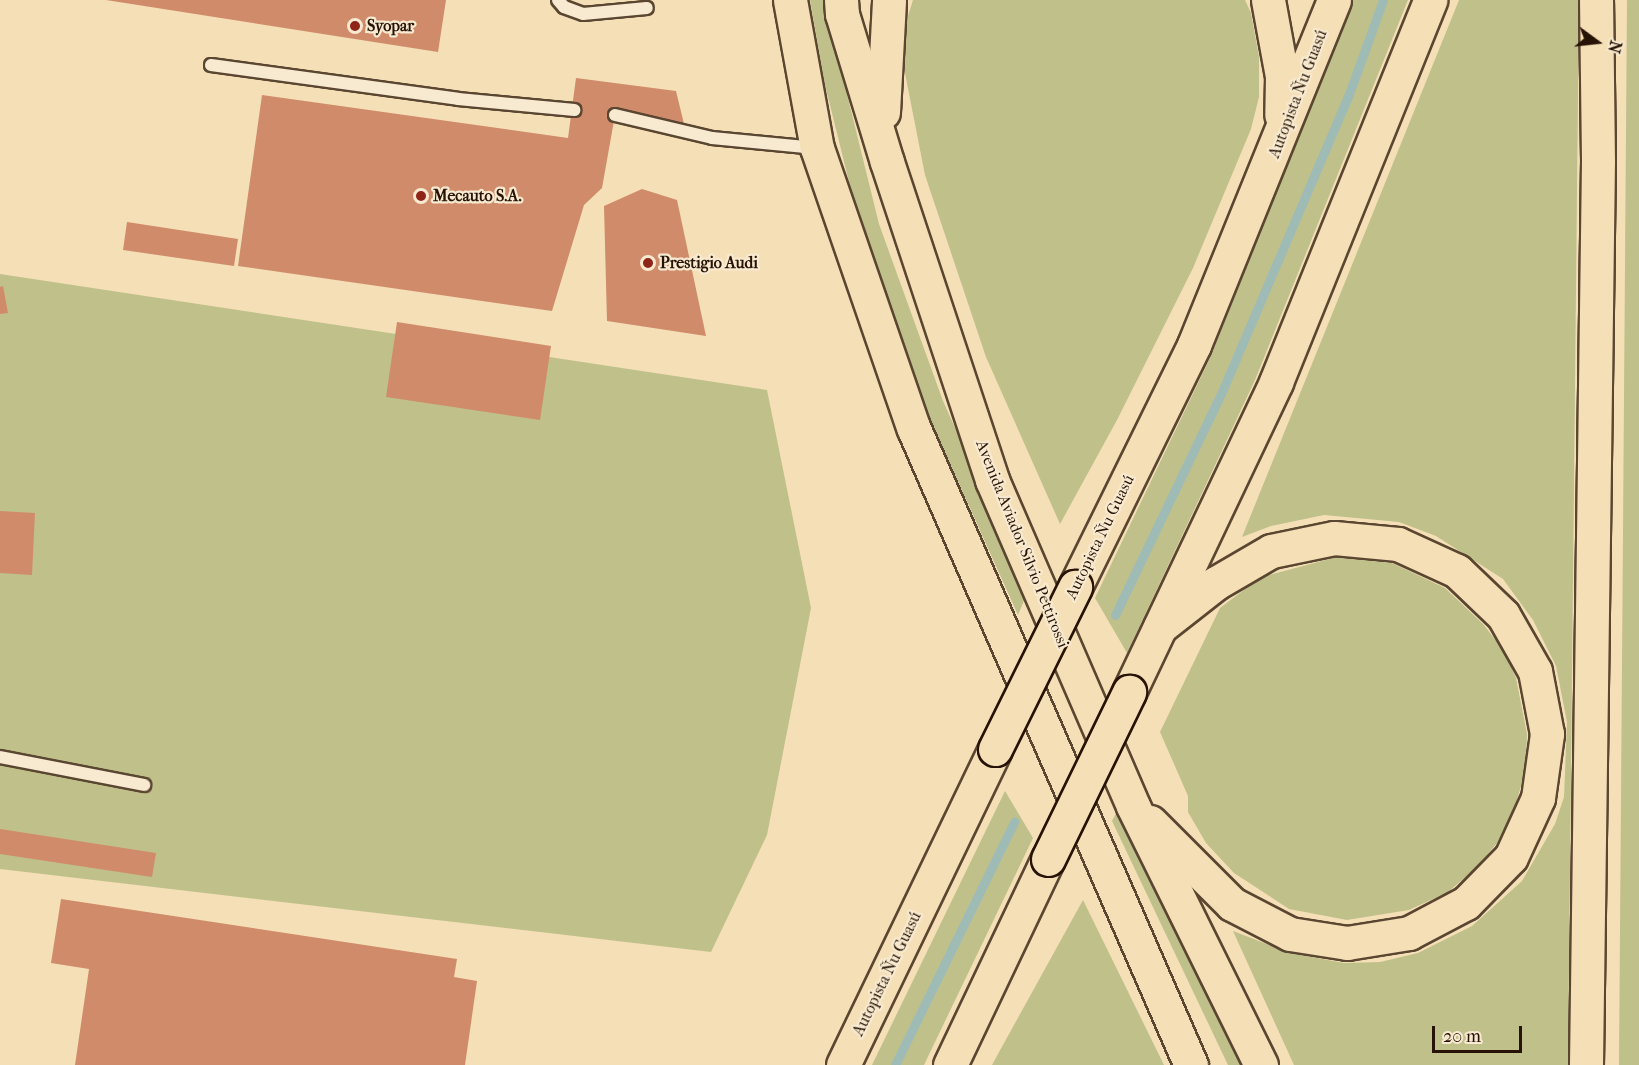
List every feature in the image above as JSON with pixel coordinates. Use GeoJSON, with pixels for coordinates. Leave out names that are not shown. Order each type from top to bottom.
{"type":"FeatureCollection","features":[{"type":"Feature","properties":{"kind":"highway"},"geometry":{"type":"LineString","coordinates":[[790,0],[817,148],[907,408],[947,509],[1191,1065]]}},
{"type":"Feature","properties":{"kind":"highway","name":"Avenida Aviador Silvio Pettirossi"},"geometry":{"type":"LineString","coordinates":[[841,0],[842,14],[887,162],[992,480],[1133,806],[1262,1065]]}},
{"type":"Feature","properties":{"kind":"highway"},"geometry":{"type":"LineString","coordinates":[[887,162],[882,89],[889,0]]}},
{"type":"Feature","properties":{"kind":"highway"},"geometry":{"type":"LineString","coordinates":[[1268,0],[1282,76],[1280,141]]}},
{"type":"Feature","properties":{"kind":"highway","name":"Autopista Ñu Guasú"},"geometry":{"type":"LineString","coordinates":[[843,1065],[995,749],[1194,345],[1280,141],[1334,0]]}},
{"type":"Feature","properties":{"kind":"highway"},"geometry":{"type":"LineString","coordinates":[[950,1065],[1276,382],[1430,0]]}},
{"type":"Feature","properties":{"kind":"highway"},"geometry":{"type":"LineString","coordinates":[[1586,1065],[1598,161],[1596,0]]}},
{"type":"Feature","properties":{"kind":"highway"},"geometry":{"type":"LineString","coordinates":[[1133,806],[1232,904],[1290,934],[1347,943],[1409,933],[1466,903],[1511,857],[1538,798],[1547,734],[1535,671],[1503,615],[1464,578],[1398,544],[1334,538],[1271,551],[1216,583],[1160,627]]}},
{"type":"Feature","properties":{"kind":"lane"},"geometry":{"type":"LineString","coordinates":[[558,0],[564,7],[583,14],[647,8]]}},
{"type":"Feature","properties":{"kind":"lane"},"geometry":{"type":"LineString","coordinates":[[211,64],[458,99],[574,110]]}},
{"type":"Feature","properties":{"kind":"lane"},"geometry":{"type":"LineString","coordinates":[[615,115],[712,138],[817,148]]}},
{"type":"Feature","properties":{"kind":"lane"},"geometry":{"type":"LineString","coordinates":[[0,757],[144,785]]}},
{"type":"Feature","properties":{"kind":"green space"},"geometry":{"type":"Polygon","coordinates":[[[810,0],[830,0],[844,82],[879,224],[943,401],[1028,591],[1018,615],[925,408],[861,230],[825,85],[810,0]]]}},
{"type":"Feature","properties":{"kind":"green space"},"geometry":{"type":"Polygon","coordinates":[[[913,0],[1245,0],[1251,13],[1259,57],[1259,97],[1251,129],[1193,268],[1117,420],[1060,524],[986,357],[925,175],[903,63],[907,19],[913,0]]]}},
{"type":"Feature","properties":{"kind":"green space"},"geometry":{"type":"Polygon","coordinates":[[[1353,0],[1408,0],[1255,380],[1127,653],[1095,598],[1211,356],[1353,0]]]}},
{"type":"Feature","properties":{"kind":"green space"},"geometry":{"type":"Polygon","coordinates":[[[1459,0],[1579,0],[1568,1065],[1294,1065],[1233,931],[1290,953],[1344,963],[1380,962],[1418,953],[1472,926],[1522,881],[1555,824],[1564,797],[1567,722],[1556,666],[1533,620],[1503,579],[1436,536],[1399,522],[1324,515],[1271,526],[1242,537],[1459,0]]]}},
{"type":"Feature","properties":{"kind":"green space"},"geometry":{"type":"Polygon","coordinates":[[[1627,0],[1639,0],[1639,1065],[1619,1065],[1627,0]]]}},
{"type":"Feature","properties":{"kind":"green space"},"geometry":{"type":"Polygon","coordinates":[[[0,274],[767,390],[811,608],[767,835],[711,952],[0,869],[0,274]]]}},
{"type":"Feature","properties":{"kind":"green space"},"geometry":{"type":"Polygon","coordinates":[[[1337,557],[1392,563],[1445,588],[1483,624],[1505,652],[1516,678],[1527,734],[1526,767],[1516,804],[1497,843],[1476,868],[1448,892],[1409,910],[1347,920],[1289,909],[1234,873],[1206,843],[1188,812],[1188,796],[1160,732],[1220,608],[1261,577],[1337,557]]]}},
{"type":"Feature","properties":{"kind":"green space"},"geometry":{"type":"Polygon","coordinates":[[[1005,791],[1033,838],[924,1065],[872,1065],[1005,791]]]}},
{"type":"Feature","properties":{"kind":"green space"},"geometry":{"type":"Polygon","coordinates":[[[1123,800],[1248,1065],[1228,1065],[1112,821],[1123,800]]]}},
{"type":"Feature","properties":{"kind":"green space"},"geometry":{"type":"Polygon","coordinates":[[[1083,900],[1164,1065],[992,1065],[998,1054],[1083,900]]]}},
{"type":"Feature","properties":{"kind":"building","name":"Syopar"},"geometry":{"type":"Polygon","coordinates":[[[106,0],[446,0],[438,52],[106,0]]]}},
{"type":"Feature","properties":{"kind":"building","name":"Mecauto S.A."},"geometry":{"type":"Polygon","coordinates":[[[576,78],[676,91],[685,128],[615,115],[602,188],[584,205],[552,311],[238,266],[262,95],[568,138],[576,78]]]}},
{"type":"Feature","properties":{"kind":"building","name":"Prestigio Audi"},"geometry":{"type":"Polygon","coordinates":[[[642,189],[677,200],[706,336],[607,321],[604,206],[642,189]]]}},
{"type":"Feature","properties":{"kind":"building"},"geometry":{"type":"Polygon","coordinates":[[[127,222],[238,239],[234,266],[123,250],[127,222]]]}},
{"type":"Feature","properties":{"kind":"building"},"geometry":{"type":"Polygon","coordinates":[[[3,286],[8,313],[0,314],[0,287],[3,286]]]}},
{"type":"Feature","properties":{"kind":"building"},"geometry":{"type":"Polygon","coordinates":[[[397,322],[551,346],[540,420],[386,397],[397,322]]]}},
{"type":"Feature","properties":{"kind":"building"},"geometry":{"type":"Polygon","coordinates":[[[0,511],[35,513],[32,575],[0,573],[0,511]]]}},
{"type":"Feature","properties":{"kind":"building"},"geometry":{"type":"Polygon","coordinates":[[[0,829],[156,853],[152,877],[0,854],[0,829]]]}},
{"type":"Feature","properties":{"kind":"building"},"geometry":{"type":"Polygon","coordinates":[[[61,899],[457,959],[454,977],[477,981],[465,1065],[75,1065],[89,969],[51,963],[61,899]]]}},
{"type":"Feature","properties":{"kind":"waterway"},"geometry":{"type":"LineString","coordinates":[[1115,615],[1221,394],[1349,94],[1383,0]]}},
{"type":"Feature","properties":{"kind":"waterway"},"geometry":{"type":"LineString","coordinates":[[895,1065],[1014,822]]}},
{"type":"Feature","properties":{"kind":"place","name":"Syopar"},"geometry":{"type":"Point","coordinates":[355,26]}},
{"type":"Feature","properties":{"kind":"place","name":"Mecauto S.A."},"geometry":{"type":"Point","coordinates":[421,196]}},
{"type":"Feature","properties":{"kind":"place","name":"Prestigio Audi"},"geometry":{"type":"Point","coordinates":[648,263]}}]}
